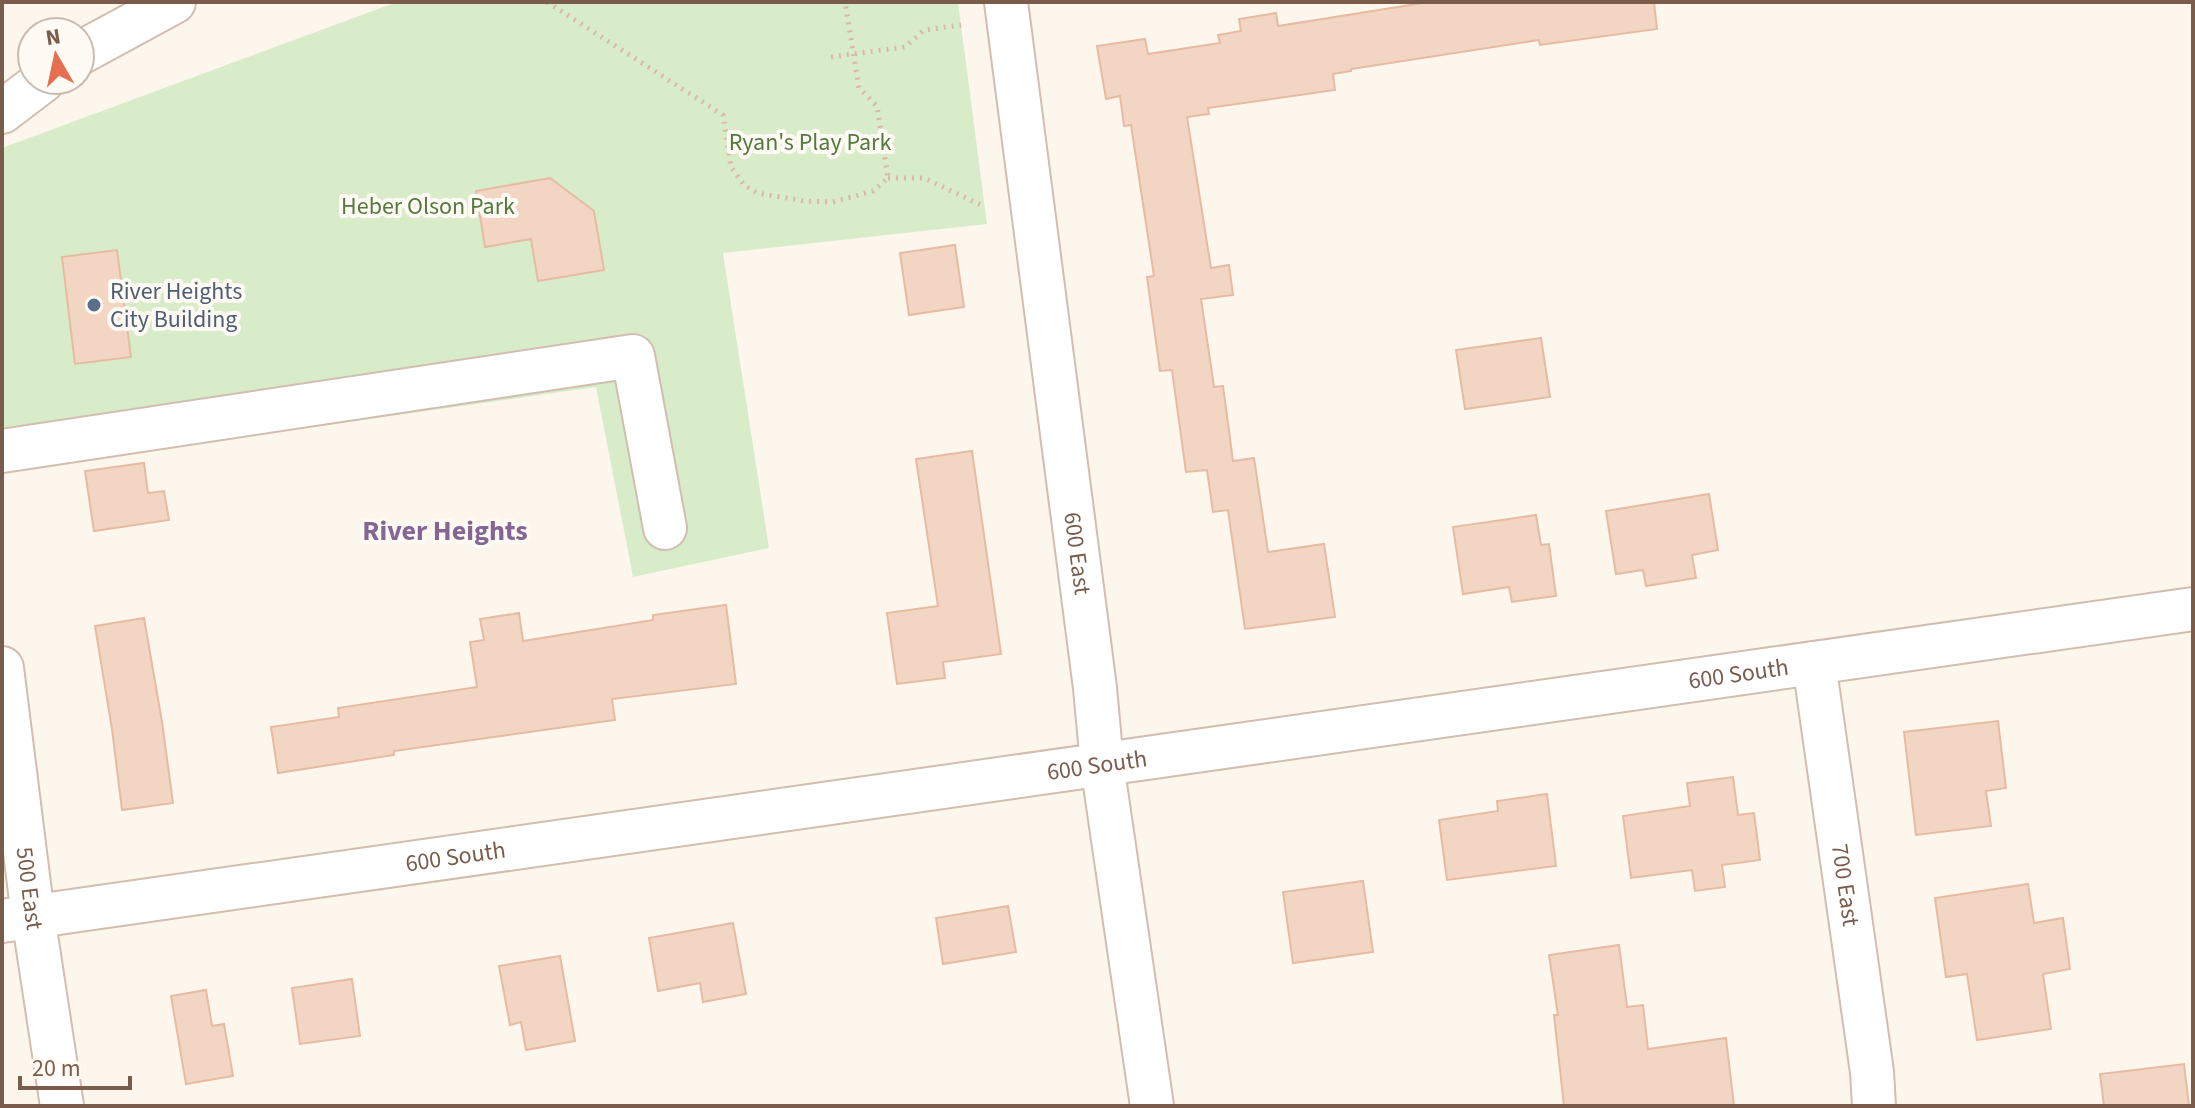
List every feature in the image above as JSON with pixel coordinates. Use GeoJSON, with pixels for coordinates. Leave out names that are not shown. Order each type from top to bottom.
{"type":"FeatureCollection","features":[{"type":"Feature","properties":{"kind":"street"},"geometry":{"type":"LineString","coordinates":[[96,44],[174,2]]}},
{"type":"Feature","properties":{"kind":"street","name":"600 East"},"geometry":{"type":"LineString","coordinates":[[1006,2],[1095,688],[1102,764],[1152,1106]]}},
{"type":"Feature","properties":{"kind":"street"},"geometry":{"type":"LineString","coordinates":[[2,112],[23,96]]}},
{"type":"Feature","properties":{"kind":"street"},"geometry":{"type":"LineString","coordinates":[[2,451],[633,356],[665,528]]}},
{"type":"Feature","properties":{"kind":"street","name":"600 South"},"geometry":{"type":"LineString","coordinates":[[18,918],[2193,609]]}},
{"type":"Feature","properties":{"kind":"street","name":"700 East"},"geometry":{"type":"LineString","coordinates":[[1814,663],[1872,1072],[1874,1106]]}},
{"type":"Feature","properties":{"kind":"street","name":"500 East"},"geometry":{"type":"LineString","coordinates":[[2,668],[18,918],[62,1106]]}},
{"type":"Feature","properties":{"kind":"path"},"geometry":{"type":"LineString","coordinates":[[547,2],[723,115],[731,167],[744,185],[757,193],[833,202],[873,191],[888,178],[924,178],[983,206]]}},
{"type":"Feature","properties":{"kind":"path"},"geometry":{"type":"LineString","coordinates":[[845,2],[859,88],[877,106],[888,178]]}},
{"type":"Feature","properties":{"kind":"path"},"geometry":{"type":"LineString","coordinates":[[831,57],[905,47],[924,30],[961,25]]}},
{"type":"Feature","properties":{"kind":"green space","name":"Heber Olson Park"},"geometry":{"type":"Polygon","coordinates":[[[397,2],[958,2],[987,224],[723,253],[769,548],[633,577],[596,387],[9,470],[2,413],[2,148],[397,2]]]}},
{"type":"Feature","properties":{"kind":"building"},"geometry":{"type":"Polygon","coordinates":[[[1429,2],[1654,2],[1657,29],[1540,45],[1539,40],[1351,69],[1333,74],[1335,90],[1208,108],[1209,114],[1187,117],[1211,268],[1229,265],[1233,295],[1201,299],[1214,387],[1223,386],[1233,461],[1254,458],[1268,552],[1324,544],[1335,617],[1245,629],[1228,510],[1213,512],[1207,470],[1186,472],[1172,370],[1160,371],[1147,277],[1154,276],[1131,125],[1124,126],[1120,96],[1106,99],[1097,46],[1145,39],[1148,54],[1220,43],[1218,35],[1241,31],[1239,19],[1276,13],[1278,26],[1429,2]]]}},
{"type":"Feature","properties":{"kind":"building"},"geometry":{"type":"Polygon","coordinates":[[[550,178],[594,211],[604,270],[538,281],[531,239],[485,247],[476,191],[550,178]]]}},
{"type":"Feature","properties":{"kind":"building"},"geometry":{"type":"Polygon","coordinates":[[[955,245],[964,307],[909,315],[900,253],[955,245]]]}},
{"type":"Feature","properties":{"kind":"building"},"geometry":{"type":"Polygon","coordinates":[[[117,250],[131,357],[75,364],[62,257],[117,250]]]}},
{"type":"Feature","properties":{"kind":"building"},"geometry":{"type":"Polygon","coordinates":[[[1541,338],[1550,397],[1465,409],[1456,350],[1541,338]]]}},
{"type":"Feature","properties":{"kind":"building"},"geometry":{"type":"Polygon","coordinates":[[[972,451],[1001,654],[943,662],[945,678],[897,684],[887,613],[938,606],[916,459],[972,451]]]}},
{"type":"Feature","properties":{"kind":"building"},"geometry":{"type":"Polygon","coordinates":[[[144,463],[148,493],[164,491],[169,520],[94,531],[85,471],[144,463]]]}},
{"type":"Feature","properties":{"kind":"building"},"geometry":{"type":"Polygon","coordinates":[[[1709,494],[1718,550],[1692,555],[1696,578],[1646,586],[1643,570],[1616,574],[1606,511],[1709,494]]]}},
{"type":"Feature","properties":{"kind":"building"},"geometry":{"type":"Polygon","coordinates":[[[1536,515],[1541,545],[1549,544],[1556,596],[1512,602],[1509,587],[1463,594],[1453,527],[1536,515]]]}},
{"type":"Feature","properties":{"kind":"building"},"geometry":{"type":"Polygon","coordinates":[[[726,605],[736,684],[612,699],[615,720],[394,751],[394,755],[278,773],[271,727],[339,717],[338,708],[477,687],[470,642],[484,640],[480,619],[519,613],[523,641],[653,620],[653,615],[726,605]]]}},
{"type":"Feature","properties":{"kind":"building"},"geometry":{"type":"Polygon","coordinates":[[[144,618],[173,803],[122,810],[95,626],[144,618]]]}},
{"type":"Feature","properties":{"kind":"building"},"geometry":{"type":"Polygon","coordinates":[[[1998,721],[2006,788],[1986,791],[1991,826],[1916,835],[1904,732],[1998,721]]]}},
{"type":"Feature","properties":{"kind":"building"},"geometry":{"type":"Polygon","coordinates":[[[1733,777],[1738,815],[1754,813],[1760,860],[1722,865],[1725,887],[1695,891],[1692,870],[1631,878],[1623,816],[1690,806],[1687,783],[1733,777]]]}},
{"type":"Feature","properties":{"kind":"building"},"geometry":{"type":"Polygon","coordinates":[[[1547,794],[1556,866],[1447,880],[1439,820],[1498,811],[1497,801],[1547,794]]]}},
{"type":"Feature","properties":{"kind":"building"},"geometry":{"type":"Polygon","coordinates":[[[1363,881],[1373,952],[1293,963],[1283,892],[1363,881]]]}},
{"type":"Feature","properties":{"kind":"building"},"geometry":{"type":"Polygon","coordinates":[[[2028,884],[2034,923],[2063,918],[2070,969],[2043,974],[2051,1029],[1977,1040],[1967,974],[1946,977],[1935,898],[2028,884]]]}},
{"type":"Feature","properties":{"kind":"building"},"geometry":{"type":"Polygon","coordinates":[[[1008,906],[1016,952],[943,964],[936,918],[1008,906]]]}},
{"type":"Feature","properties":{"kind":"building"},"geometry":{"type":"Polygon","coordinates":[[[733,923],[746,994],[703,1002],[700,983],[658,991],[649,938],[733,923]]]}},
{"type":"Feature","properties":{"kind":"building"},"geometry":{"type":"Polygon","coordinates":[[[1619,945],[1627,1007],[1643,1005],[1648,1049],[1726,1038],[1734,1106],[1564,1106],[1554,1015],[1558,1015],[1549,955],[1619,945]]]}},
{"type":"Feature","properties":{"kind":"building"},"geometry":{"type":"Polygon","coordinates":[[[560,956],[575,1041],[526,1050],[521,1022],[510,1025],[499,966],[560,956]]]}},
{"type":"Feature","properties":{"kind":"building"},"geometry":{"type":"Polygon","coordinates":[[[352,979],[360,1036],[300,1044],[292,988],[352,979]]]}},
{"type":"Feature","properties":{"kind":"building"},"geometry":{"type":"Polygon","coordinates":[[[206,990],[212,1026],[224,1024],[233,1076],[186,1084],[171,996],[206,990]]]}},
{"type":"Feature","properties":{"kind":"building"},"geometry":{"type":"Polygon","coordinates":[[[2184,1064],[2189,1106],[2104,1106],[2100,1074],[2184,1064]]]}},
{"type":"Feature","properties":{"kind":"place","name":"River Heights City Building"},"geometry":{"type":"Point","coordinates":[94,305]}},
{"type":"Feature","properties":{"kind":"district","name":"River Heights"},"geometry":{"type":"Point","coordinates":[445,530]}},
{"type":"Feature","properties":{"kind":"park label","name":"Ryan's Play Park"},"geometry":{"type":"Point","coordinates":[810,142]}}]}
